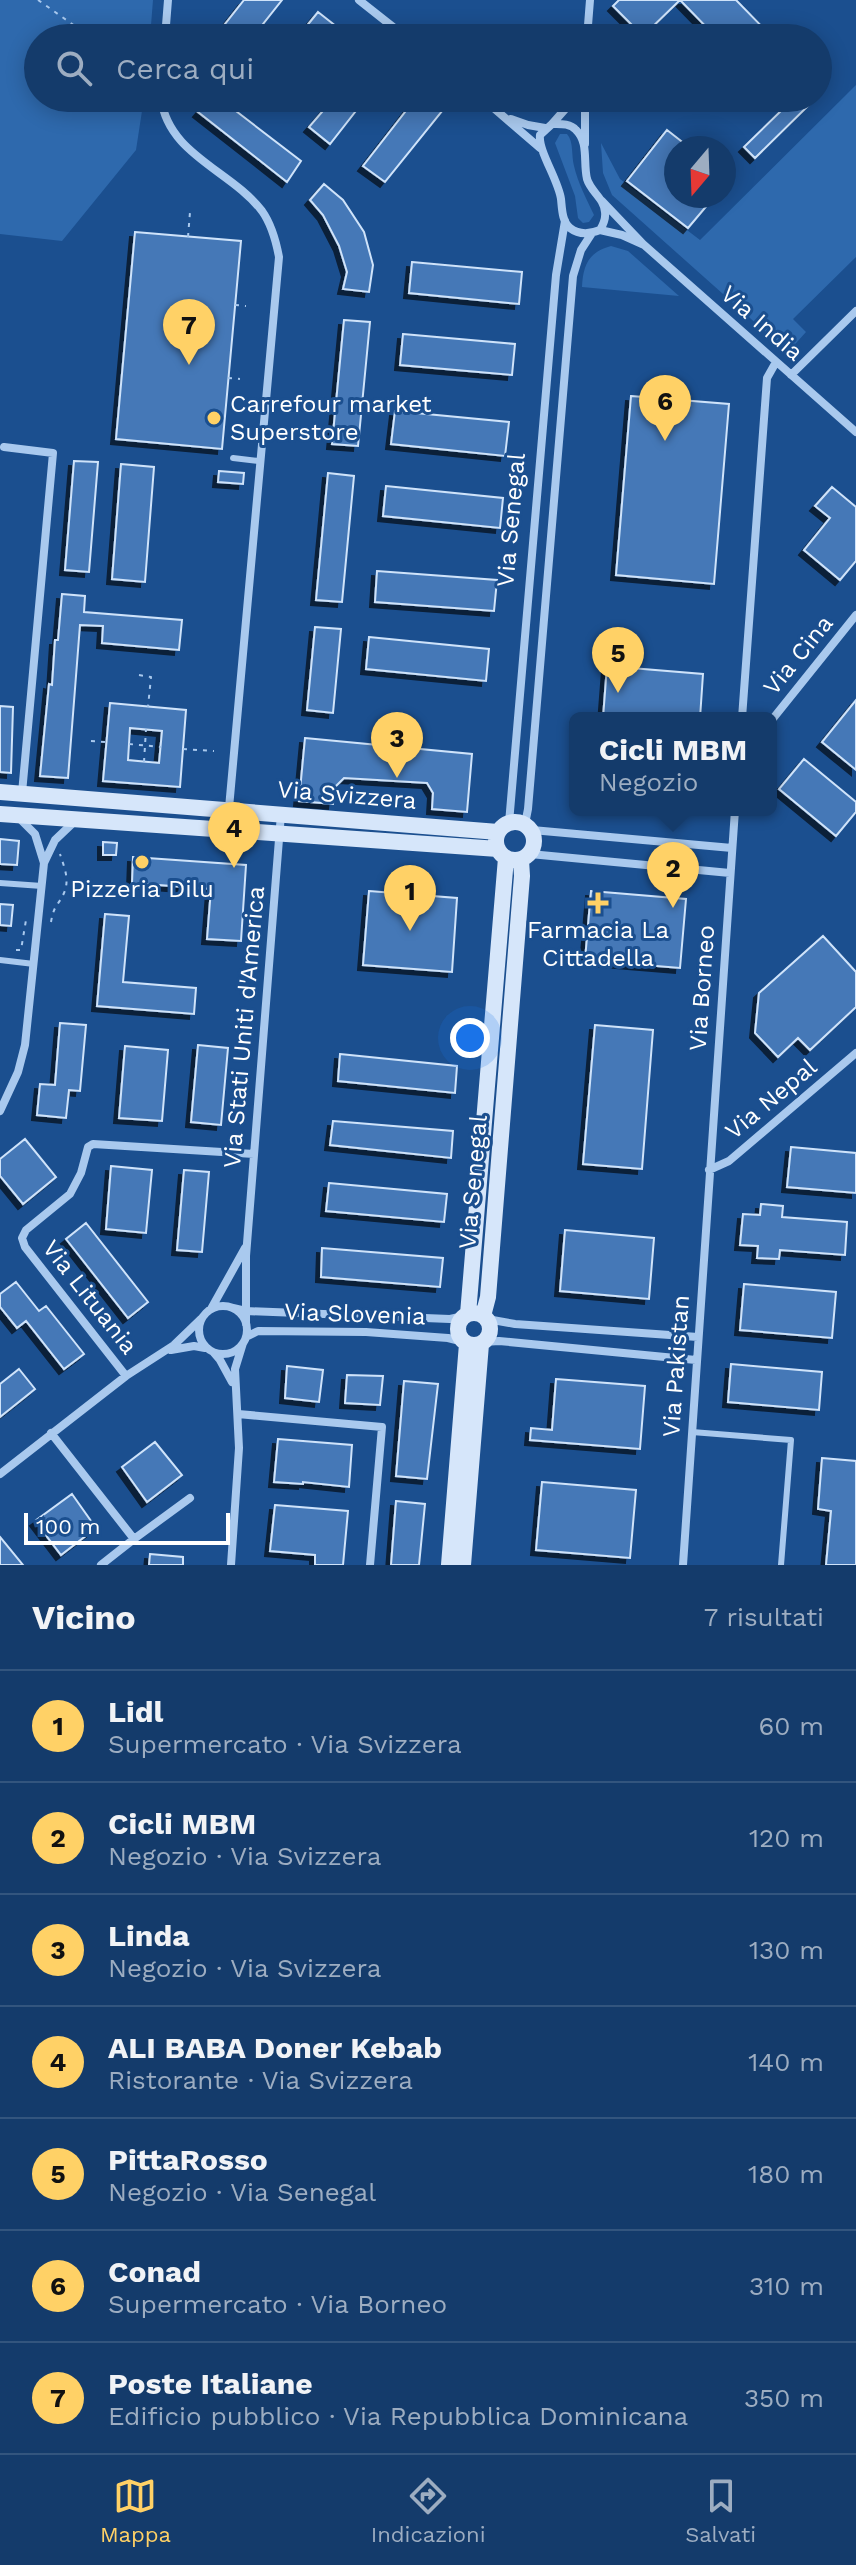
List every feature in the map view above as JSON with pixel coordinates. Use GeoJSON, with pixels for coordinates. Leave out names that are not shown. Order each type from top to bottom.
{"type":"FeatureCollection","features":[{"type":"Feature","properties":{"kind":"main road","name":"Via Svizzera"},"geometry":{"type":"LineString","coordinates":[[0,792],[416,825],[516,827]]}},
{"type":"Feature","properties":{"kind":"main road","name":"Via Svizzera"},"geometry":{"type":"LineString","coordinates":[[8,815],[415,843],[514,855]]}},
{"type":"Feature","properties":{"kind":"main road"},"geometry":{"type":"LineString","coordinates":[[516,827],[535,842],[514,855],[496,837],[516,827]]}},
{"type":"Feature","properties":{"kind":"main road","name":"Via Senegal"},"geometry":{"type":"LineString","coordinates":[[476,1316],[514,855]]}},
{"type":"Feature","properties":{"kind":"main road"},"geometry":{"type":"LineString","coordinates":[[476,1316],[490,1334],[474,1343],[458,1329],[476,1316]]}},
{"type":"Feature","properties":{"kind":"main road"},"geometry":{"type":"LineString","coordinates":[[449,1565],[474,1343]]}},
{"type":"Feature","properties":{"kind":"main road"},"geometry":{"type":"LineString","coordinates":[[463,1565],[474,1343]]}},
{"type":"Feature","properties":{"kind":"street"},"geometry":{"type":"LineString","coordinates":[[166,24],[168,0]]}},
{"type":"Feature","properties":{"kind":"street"},"geometry":{"type":"LineString","coordinates":[[359,0],[389,24]]}},
{"type":"Feature","properties":{"kind":"street"},"geometry":{"type":"LineString","coordinates":[[588,24],[590,0]]}},
{"type":"Feature","properties":{"kind":"street"},"geometry":{"type":"LineString","coordinates":[[164,112],[177,138],[259,207],[269,223],[279,257],[227,830]]}},
{"type":"Feature","properties":{"kind":"street"},"geometry":{"type":"LineString","coordinates":[[500,112],[548,158],[565,221]]}},
{"type":"Feature","properties":{"kind":"street"},"geometry":{"type":"LineString","coordinates":[[540,148],[540,135],[562,112]]}},
{"type":"Feature","properties":{"kind":"street"},"geometry":{"type":"LineString","coordinates":[[585,112],[586,177],[602,201],[605,213],[604,224],[596,232]]}},
{"type":"Feature","properties":{"kind":"street"},"geometry":{"type":"LineString","coordinates":[[506,117],[528,125],[572,126],[578,131],[585,153]]}},
{"type":"Feature","properties":{"kind":"street","name":"Via India"},"geometry":{"type":"LineString","coordinates":[[602,201],[643,244],[856,432]]}},
{"type":"Feature","properties":{"kind":"street","name":"Via India"},"geometry":{"type":"LineString","coordinates":[[565,221],[570,229],[583,234],[596,232],[643,244]]}},
{"type":"Feature","properties":{"kind":"street","name":"Via Senegal"},"geometry":{"type":"LineString","coordinates":[[516,827],[556,275],[565,221]]}},
{"type":"Feature","properties":{"kind":"street","name":"Via Senegal"},"geometry":{"type":"LineString","coordinates":[[516,827],[531,781],[573,276],[581,250],[596,232]]}},
{"type":"Feature","properties":{"kind":"street"},"geometry":{"type":"LineString","coordinates":[[791,375],[856,311]]}},
{"type":"Feature","properties":{"kind":"street"},"geometry":{"type":"LineString","coordinates":[[742,712],[767,378],[776,362]]}},
{"type":"Feature","properties":{"kind":"street"},"geometry":{"type":"LineString","coordinates":[[4,447],[53,453],[22,794]]}},
{"type":"Feature","properties":{"kind":"street","name":"Via Cina"},"geometry":{"type":"LineString","coordinates":[[777,714],[856,615]]}},
{"type":"Feature","properties":{"kind":"street","name":"Via Stati Uniti d'America"},"geometry":{"type":"LineString","coordinates":[[246,1324],[249,1308],[247,1243],[281,814]]}},
{"type":"Feature","properties":{"kind":"street"},"geometry":{"type":"LineString","coordinates":[[8,815],[35,834],[44,863]]}},
{"type":"Feature","properties":{"kind":"street","name":"Via Borneo"},"geometry":{"type":"LineString","coordinates":[[709,1170],[735,816]]}},
{"type":"Feature","properties":{"kind":"street"},"geometry":{"type":"LineString","coordinates":[[0,1111],[22,1061],[30,1016],[44,863],[55,840],[76,820]]}},
{"type":"Feature","properties":{"kind":"street","name":"Via Svizzera"},"geometry":{"type":"LineString","coordinates":[[516,827],[732,848]]}},
{"type":"Feature","properties":{"kind":"street","name":"Via Svizzera"},"geometry":{"type":"LineString","coordinates":[[514,855],[730,873]]}},
{"type":"Feature","properties":{"kind":"street","name":"Via Nepal"},"geometry":{"type":"LineString","coordinates":[[709,1170],[729,1161],[856,1053]]}},
{"type":"Feature","properties":{"kind":"street","name":"Via Lituania"},"geometry":{"type":"LineString","coordinates":[[126,1376],[25,1247],[22,1238],[26,1230],[70,1194],[81,1173],[88,1147],[93,1144],[254,1154]]}},
{"type":"Feature","properties":{"kind":"street","name":"Via Pakistan"},"geometry":{"type":"LineString","coordinates":[[683,1565],[709,1170]]}},
{"type":"Feature","properties":{"kind":"street","name":"Via Stati Uniti d'America"},"geometry":{"type":"LineString","coordinates":[[211,1309],[247,1243]]}},
{"type":"Feature","properties":{"kind":"street"},"geometry":{"type":"LineString","coordinates":[[0,1474],[126,1376],[174,1345],[211,1309],[218,1306],[233,1308],[246,1324],[245,1340],[237,1357],[234,1386],[239,1448],[231,1565]]}},
{"type":"Feature","properties":{"kind":"street","name":"Via Slovenia"},"geometry":{"type":"LineString","coordinates":[[233,1308],[450,1319],[476,1316],[515,1324],[698,1337]]}},
{"type":"Feature","properties":{"kind":"street"},"geometry":{"type":"LineString","coordinates":[[201,1319],[198,1334],[227,1370],[234,1386]]}},
{"type":"Feature","properties":{"kind":"street","name":"Via Slovenia"},"geometry":{"type":"LineString","coordinates":[[245,1340],[258,1331],[366,1332],[696,1360]]}},
{"type":"Feature","properties":{"kind":"street"},"geometry":{"type":"LineString","coordinates":[[163,1351],[194,1346],[230,1353],[245,1340]]}},
{"type":"Feature","properties":{"kind":"street"},"geometry":{"type":"LineString","coordinates":[[238,1414],[382,1427],[370,1565]]}},
{"type":"Feature","properties":{"kind":"street"},"geometry":{"type":"LineString","coordinates":[[51,1433],[134,1539]]}},
{"type":"Feature","properties":{"kind":"street"},"geometry":{"type":"LineString","coordinates":[[101,1565],[190,1498]]}},
{"type":"Feature","properties":{"kind":"lane"},"geometry":{"type":"LineString","coordinates":[[233,458],[259,461]]}},
{"type":"Feature","properties":{"kind":"lane"},"geometry":{"type":"LineString","coordinates":[[347,838],[348,819]]}},
{"type":"Feature","properties":{"kind":"lane"},"geometry":{"type":"LineString","coordinates":[[415,843],[416,825]]}},
{"type":"Feature","properties":{"kind":"lane"},"geometry":{"type":"LineString","coordinates":[[0,883],[42,886]]}},
{"type":"Feature","properties":{"kind":"lane"},"geometry":{"type":"LineString","coordinates":[[0,960],[34,964]]}},
{"type":"Feature","properties":{"kind":"lane"},"geometry":{"type":"LineString","coordinates":[[692,1432],[791,1440],[781,1565]]}},
{"type":"Feature","properties":{"kind":"path"},"geometry":{"type":"LineString","coordinates":[[38,0],[72,24]]}},
{"type":"Feature","properties":{"kind":"path"},"geometry":{"type":"LineString","coordinates":[[188,237],[190,212]]}},
{"type":"Feature","properties":{"kind":"path"},"geometry":{"type":"LineString","coordinates":[[235,305],[246,306]]}},
{"type":"Feature","properties":{"kind":"path"},"geometry":{"type":"LineString","coordinates":[[228,378],[240,379]]}},
{"type":"Feature","properties":{"kind":"path"},"geometry":{"type":"LineString","coordinates":[[139,675],[151,677],[148,707]]}},
{"type":"Feature","properties":{"kind":"path"},"geometry":{"type":"LineString","coordinates":[[144,762],[146,729]]}},
{"type":"Feature","properties":{"kind":"path"},"geometry":{"type":"LineString","coordinates":[[91,741],[106,742]]}},
{"type":"Feature","properties":{"kind":"path"},"geometry":{"type":"LineString","coordinates":[[129,744],[161,747]]}},
{"type":"Feature","properties":{"kind":"path"},"geometry":{"type":"LineString","coordinates":[[183,749],[214,751]]}},
{"type":"Feature","properties":{"kind":"path"},"geometry":{"type":"LineString","coordinates":[[51,922],[54,906],[65,891],[66,868],[60,851]]}},
{"type":"Feature","properties":{"kind":"path"},"geometry":{"type":"LineString","coordinates":[[16,950],[21,950],[23,944],[26,920]]}},
{"type":"Feature","properties":{"kind":"shaded area"},"geometry":{"type":"Polygon","coordinates":[[[0,0],[153,0],[151,24],[24,24],[24,112],[142,112],[136,150],[62,241],[0,234],[0,0]]]}},
{"type":"Feature","properties":{"kind":"shaded area"},"geometry":{"type":"Polygon","coordinates":[[[856,85],[856,257],[793,319],[806,332],[788,352],[612,195],[603,173],[601,143],[620,179],[700,240],[856,85]]]}},
{"type":"Feature","properties":{"kind":"shaded area"},"geometry":{"type":"Polygon","coordinates":[[[560,134],[567,134],[571,141],[576,172],[594,215],[589,222],[583,223],[578,218],[575,196],[555,143],[560,134]]]}},
{"type":"Feature","properties":{"kind":"shaded area"},"geometry":{"type":"Polygon","coordinates":[[[611,246],[628,251],[679,296],[582,287],[588,261],[597,252],[611,246]]]}},
{"type":"Feature","properties":{"kind":"building"},"geometry":{"type":"Polygon","coordinates":[[[244,0],[282,0],[263,24],[225,24],[244,0]]]}},
{"type":"Feature","properties":{"kind":"building"},"geometry":{"type":"Polygon","coordinates":[[[619,0],[680,0],[655,24],[631,24],[613,6],[619,0]]]}},
{"type":"Feature","properties":{"kind":"building"},"geometry":{"type":"Polygon","coordinates":[[[680,0],[736,0],[759,24],[703,24],[680,0]]]}},
{"type":"Feature","properties":{"kind":"building"},"geometry":{"type":"Polygon","coordinates":[[[318,12],[333,24],[308,24],[318,12]]]}},
{"type":"Feature","properties":{"kind":"building"},"geometry":{"type":"Polygon","coordinates":[[[198,112],[237,112],[301,161],[287,182],[198,112]]]}},
{"type":"Feature","properties":{"kind":"building"},"geometry":{"type":"Polygon","coordinates":[[[322,112],[355,112],[330,144],[309,127],[322,112]]]}},
{"type":"Feature","properties":{"kind":"building"},"geometry":{"type":"Polygon","coordinates":[[[405,112],[441,112],[385,182],[363,166],[405,112]]]}},
{"type":"Feature","properties":{"kind":"building"},"geometry":{"type":"Polygon","coordinates":[[[780,112],[802,112],[755,158],[744,147],[780,112]]]}},
{"type":"Feature","properties":{"kind":"building"},"geometry":{"type":"Polygon","coordinates":[[[667,130],[675,136],[664,136],[664,208],[705,208],[688,228],[627,181],[667,130]]]}},
{"type":"Feature","properties":{"kind":"building"},"geometry":{"type":"Polygon","coordinates":[[[324,184],[343,200],[364,232],[373,265],[369,292],[343,289],[347,272],[339,246],[323,215],[310,200],[324,184]]]}},
{"type":"Feature","properties":{"kind":"building"},"geometry":{"type":"Polygon","coordinates":[[[135,232],[241,241],[222,449],[116,439],[135,232]]]}},
{"type":"Feature","properties":{"kind":"building"},"geometry":{"type":"Polygon","coordinates":[[[412,262],[522,272],[519,304],[409,293],[412,262]]]}},
{"type":"Feature","properties":{"kind":"building"},"geometry":{"type":"Polygon","coordinates":[[[344,320],[370,322],[358,446],[332,444],[344,320]]]}},
{"type":"Feature","properties":{"kind":"building"},"geometry":{"type":"Polygon","coordinates":[[[403,334],[515,344],[512,375],[400,365],[403,334]]]}},
{"type":"Feature","properties":{"kind":"building"},"geometry":{"type":"Polygon","coordinates":[[[631,396],[729,404],[714,584],[616,575],[631,396]]]}},
{"type":"Feature","properties":{"kind":"building"},"geometry":{"type":"Polygon","coordinates":[[[395,411],[509,422],[505,456],[391,444],[395,411]]]}},
{"type":"Feature","properties":{"kind":"building"},"geometry":{"type":"Polygon","coordinates":[[[74,461],[98,462],[89,572],[65,570],[74,461]]]}},
{"type":"Feature","properties":{"kind":"building"},"geometry":{"type":"Polygon","coordinates":[[[121,464],[154,467],[145,582],[112,579],[121,464]]]}},
{"type":"Feature","properties":{"kind":"building"},"geometry":{"type":"Polygon","coordinates":[[[219,471],[244,473],[243,484],[218,482],[219,471]]]}},
{"type":"Feature","properties":{"kind":"building"},"geometry":{"type":"Polygon","coordinates":[[[328,473],[354,476],[342,602],[316,600],[328,473]]]}},
{"type":"Feature","properties":{"kind":"building"},"geometry":{"type":"Polygon","coordinates":[[[386,486],[503,498],[500,528],[383,516],[386,486]]]}},
{"type":"Feature","properties":{"kind":"building"},"geometry":{"type":"Polygon","coordinates":[[[832,487],[856,507],[856,561],[840,580],[804,550],[830,518],[815,506],[832,487]]]}},
{"type":"Feature","properties":{"kind":"building"},"geometry":{"type":"Polygon","coordinates":[[[377,571],[497,580],[494,611],[375,602],[377,571]]]}},
{"type":"Feature","properties":{"kind":"building"},"geometry":{"type":"Polygon","coordinates":[[[62,594],[85,596],[84,612],[182,620],[179,650],[102,643],[103,626],[80,625],[68,778],[40,776],[62,594]]]}},
{"type":"Feature","properties":{"kind":"building"},"geometry":{"type":"Polygon","coordinates":[[[315,627],[341,629],[333,713],[307,710],[315,627]]]}},
{"type":"Feature","properties":{"kind":"building"},"geometry":{"type":"Polygon","coordinates":[[[369,637],[489,649],[486,681],[366,669],[369,637]]]}},
{"type":"Feature","properties":{"kind":"building"},"geometry":{"type":"Polygon","coordinates":[[[607,666],[703,674],[700,712],[603,712],[607,666]]]}},
{"type":"Feature","properties":{"kind":"building"},"geometry":{"type":"Polygon","coordinates":[[[856,700],[856,770],[822,742],[856,700]]]}},
{"type":"Feature","properties":{"kind":"building"},"geometry":{"type":"Polygon","coordinates":[[[110,703],[186,710],[180,787],[103,781],[110,703]],[[130,728],[128,760],[159,763],[162,731],[130,728]]]}},
{"type":"Feature","properties":{"kind":"building"},"geometry":{"type":"Polygon","coordinates":[[[0,706],[13,707],[11,773],[0,772],[0,706]]]}},
{"type":"Feature","properties":{"kind":"building"},"geometry":{"type":"Polygon","coordinates":[[[305,738],[472,754],[467,812],[432,809],[433,793],[427,783],[344,778],[335,787],[333,804],[299,801],[305,738]]]}},
{"type":"Feature","properties":{"kind":"building"},"geometry":{"type":"Polygon","coordinates":[[[804,759],[856,802],[856,812],[836,836],[779,789],[804,759]]]}},
{"type":"Feature","properties":{"kind":"building"},"geometry":{"type":"Polygon","coordinates":[[[0,839],[19,841],[17,865],[0,864],[0,839]]]}},
{"type":"Feature","properties":{"kind":"building"},"geometry":{"type":"Polygon","coordinates":[[[103,842],[117,843],[116,855],[103,855],[103,842]]]}},
{"type":"Feature","properties":{"kind":"building"},"geometry":{"type":"Polygon","coordinates":[[[133,857],[246,865],[241,941],[207,939],[211,889],[132,883],[133,857]]]}},
{"type":"Feature","properties":{"kind":"building"},"geometry":{"type":"Polygon","coordinates":[[[369,891],[457,898],[452,972],[363,965],[369,891]]]}},
{"type":"Feature","properties":{"kind":"building"},"geometry":{"type":"Polygon","coordinates":[[[591,891],[686,899],[680,968],[585,960],[591,891]]]}},
{"type":"Feature","properties":{"kind":"building"},"geometry":{"type":"Polygon","coordinates":[[[0,904],[13,905],[11,926],[0,925],[0,904]]]}},
{"type":"Feature","properties":{"kind":"building"},"geometry":{"type":"Polygon","coordinates":[[[105,914],[129,916],[123,982],[196,988],[194,1014],[97,1006],[105,914]]]}},
{"type":"Feature","properties":{"kind":"building"},"geometry":{"type":"Polygon","coordinates":[[[823,936],[856,972],[856,1007],[810,1050],[798,1038],[778,1057],[755,1033],[759,993],[823,936]]]}},
{"type":"Feature","properties":{"kind":"building"},"geometry":{"type":"Polygon","coordinates":[[[60,1023],[86,1025],[80,1091],[69,1090],[66,1118],[37,1115],[40,1084],[55,1085],[60,1023]]]}},
{"type":"Feature","properties":{"kind":"building"},"geometry":{"type":"Polygon","coordinates":[[[595,1025],[653,1030],[642,1169],[583,1164],[595,1025]]]}},
{"type":"Feature","properties":{"kind":"building"},"geometry":{"type":"Polygon","coordinates":[[[198,1045],[228,1048],[221,1125],[191,1122],[198,1045]]]}},
{"type":"Feature","properties":{"kind":"building"},"geometry":{"type":"Polygon","coordinates":[[[125,1046],[168,1050],[162,1121],[119,1118],[125,1046]]]}},
{"type":"Feature","properties":{"kind":"building"},"geometry":{"type":"Polygon","coordinates":[[[340,1054],[457,1066],[455,1093],[338,1081],[340,1054]]]}},
{"type":"Feature","properties":{"kind":"building"},"geometry":{"type":"Polygon","coordinates":[[[333,1121],[453,1131],[451,1158],[330,1145],[333,1121]]]}},
{"type":"Feature","properties":{"kind":"building"},"geometry":{"type":"Polygon","coordinates":[[[25,1139],[56,1177],[23,1204],[0,1176],[0,1159],[25,1139]]]}},
{"type":"Feature","properties":{"kind":"building"},"geometry":{"type":"Polygon","coordinates":[[[791,1147],[856,1153],[856,1193],[787,1187],[791,1147]]]}},
{"type":"Feature","properties":{"kind":"building"},"geometry":{"type":"Polygon","coordinates":[[[111,1166],[152,1170],[146,1233],[106,1229],[111,1166]]]}},
{"type":"Feature","properties":{"kind":"building"},"geometry":{"type":"Polygon","coordinates":[[[184,1170],[209,1172],[202,1252],[177,1250],[184,1170]]]}},
{"type":"Feature","properties":{"kind":"building"},"geometry":{"type":"Polygon","coordinates":[[[329,1183],[447,1194],[444,1222],[326,1211],[329,1183]]]}},
{"type":"Feature","properties":{"kind":"building"},"geometry":{"type":"Polygon","coordinates":[[[761,1204],[783,1206],[782,1217],[847,1222],[845,1255],[780,1250],[779,1259],[757,1258],[758,1246],[740,1245],[743,1214],[760,1215],[761,1204]]]}},
{"type":"Feature","properties":{"kind":"building"},"geometry":{"type":"Polygon","coordinates":[[[86,1223],[148,1302],[128,1318],[66,1239],[86,1223]]]}},
{"type":"Feature","properties":{"kind":"building"},"geometry":{"type":"Polygon","coordinates":[[[565,1230],[654,1238],[649,1299],[560,1291],[565,1230]]]}},
{"type":"Feature","properties":{"kind":"building"},"geometry":{"type":"Polygon","coordinates":[[[322,1248],[443,1258],[440,1287],[321,1277],[322,1248]]]}},
{"type":"Feature","properties":{"kind":"building"},"geometry":{"type":"Polygon","coordinates":[[[16,1282],[39,1311],[46,1306],[84,1354],[64,1369],[26,1321],[17,1328],[0,1307],[0,1294],[16,1282]]]}},
{"type":"Feature","properties":{"kind":"building"},"geometry":{"type":"Polygon","coordinates":[[[744,1284],[836,1292],[832,1338],[740,1330],[744,1284]]]}},
{"type":"Feature","properties":{"kind":"building"},"geometry":{"type":"Polygon","coordinates":[[[731,1364],[822,1372],[819,1410],[728,1402],[731,1364]]]}},
{"type":"Feature","properties":{"kind":"building"},"geometry":{"type":"Polygon","coordinates":[[[287,1366],[323,1370],[319,1402],[285,1398],[287,1366]]]}},
{"type":"Feature","properties":{"kind":"building"},"geometry":{"type":"Polygon","coordinates":[[[19,1369],[35,1389],[0,1417],[0,1384],[19,1369]]]}},
{"type":"Feature","properties":{"kind":"building"},"geometry":{"type":"Polygon","coordinates":[[[347,1375],[383,1376],[380,1405],[345,1403],[347,1375]]]}},
{"type":"Feature","properties":{"kind":"building"},"geometry":{"type":"Polygon","coordinates":[[[556,1379],[645,1386],[640,1449],[530,1440],[531,1428],[552,1430],[556,1379]]]}},
{"type":"Feature","properties":{"kind":"building"},"geometry":{"type":"Polygon","coordinates":[[[404,1381],[438,1384],[427,1479],[396,1476],[404,1381]]]}},
{"type":"Feature","properties":{"kind":"building"},"geometry":{"type":"Polygon","coordinates":[[[278,1439],[352,1445],[349,1487],[274,1482],[278,1439]]]}},
{"type":"Feature","properties":{"kind":"building"},"geometry":{"type":"Polygon","coordinates":[[[155,1442],[182,1475],[147,1502],[122,1467],[155,1442]]]}},
{"type":"Feature","properties":{"kind":"building"},"geometry":{"type":"Polygon","coordinates":[[[822,1458],[856,1461],[856,1565],[826,1565],[831,1511],[818,1509],[822,1458]]]}},
{"type":"Feature","properties":{"kind":"building"},"geometry":{"type":"Polygon","coordinates":[[[542,1482],[636,1490],[630,1558],[536,1550],[542,1482]]]}},
{"type":"Feature","properties":{"kind":"building"},"geometry":{"type":"Polygon","coordinates":[[[72,1494],[96,1528],[61,1555],[35,1521],[72,1494]]]}},
{"type":"Feature","properties":{"kind":"building"},"geometry":{"type":"Polygon","coordinates":[[[396,1501],[425,1504],[419,1565],[391,1565],[396,1501]]]}},
{"type":"Feature","properties":{"kind":"building"},"geometry":{"type":"Polygon","coordinates":[[[275,1505],[348,1511],[343,1565],[315,1565],[315,1555],[270,1551],[275,1505]]]}},
{"type":"Feature","properties":{"kind":"building"},"geometry":{"type":"Polygon","coordinates":[[[0,1537],[23,1565],[0,1565],[0,1537]]]}},
{"type":"Feature","properties":{"kind":"building"},"geometry":{"type":"Polygon","coordinates":[[[150,1554],[183,1557],[183,1565],[149,1565],[150,1554]]]}},
{"type":"Feature","properties":{"kind":"place","name":"Poste Italiane"},"geometry":{"type":"Point","coordinates":[189,365]}},
{"type":"Feature","properties":{"kind":"place","name":"Carrefour market Superstore"},"geometry":{"type":"Point","coordinates":[214,418]}},
{"type":"Feature","properties":{"kind":"place","name":"Conad"},"geometry":{"type":"Point","coordinates":[665,441]}},
{"type":"Feature","properties":{"kind":"place","name":"PittaRosso"},"geometry":{"type":"Point","coordinates":[618,693]}},
{"type":"Feature","properties":{"kind":"place","name":"Linda"},"geometry":{"type":"Point","coordinates":[397,778]}},
{"type":"Feature","properties":{"kind":"place","name":"Pizzeria Dilu"},"geometry":{"type":"Point","coordinates":[142,862]}},
{"type":"Feature","properties":{"kind":"place","name":"ALI BABA Doner Kebab"},"geometry":{"type":"Point","coordinates":[234,868]}},
{"type":"Feature","properties":{"kind":"place","name":"Farmacia La Cittadella"},"geometry":{"type":"Point","coordinates":[598,903]}},
{"type":"Feature","properties":{"kind":"place","name":"Cicli MBM"},"geometry":{"type":"Point","coordinates":[673,908]}},
{"type":"Feature","properties":{"kind":"place","name":"Lidl"},"geometry":{"type":"Point","coordinates":[410,931]}}]}
